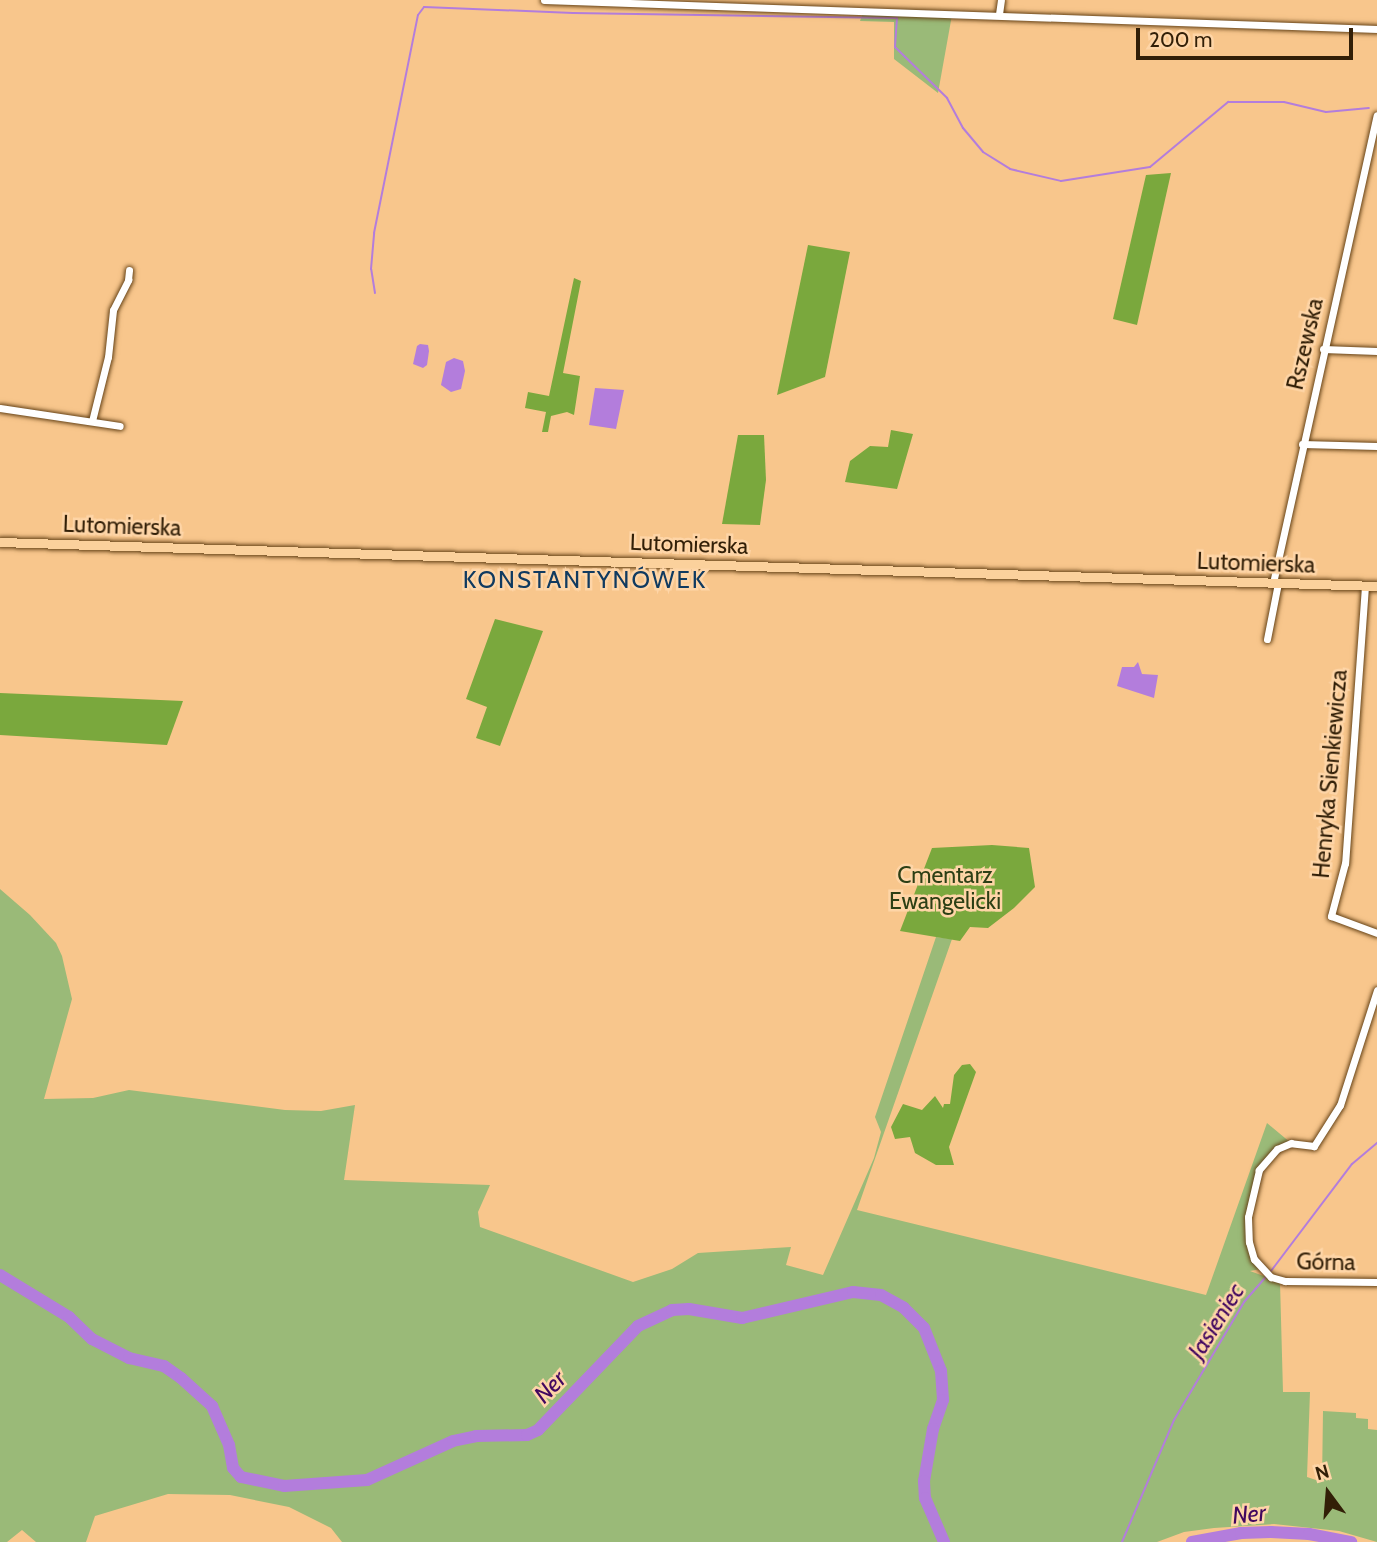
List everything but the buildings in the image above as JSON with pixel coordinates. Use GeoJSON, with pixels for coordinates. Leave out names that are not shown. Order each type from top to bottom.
{"type":"FeatureCollection","features":[{"type":"Feature","properties":{"kind":"main road","name":"Lutomierska"},"geometry":{"type":"LineString","coordinates":[[0,542],[1377,586]]}},
{"type":"Feature","properties":{"kind":"street"},"geometry":{"type":"LineString","coordinates":[[544,0],[892,10],[1377,29]]}},
{"type":"Feature","properties":{"kind":"street"},"geometry":{"type":"LineString","coordinates":[[892,10],[893,0]]}},
{"type":"Feature","properties":{"kind":"street"},"geometry":{"type":"LineString","coordinates":[[999,14],[1001,0]]}},
{"type":"Feature","properties":{"kind":"street","name":"Rszewska"},"geometry":{"type":"LineString","coordinates":[[1267,639],[1275,583],[1303,444],[1377,115]]}},
{"type":"Feature","properties":{"kind":"street"},"geometry":{"type":"LineString","coordinates":[[92,421],[108,357],[113,310],[128,280],[129,270]]}},
{"type":"Feature","properties":{"kind":"street"},"geometry":{"type":"LineString","coordinates":[[1323,349],[1377,351]]}},
{"type":"Feature","properties":{"kind":"street"},"geometry":{"type":"LineString","coordinates":[[0,408],[120,426]]}},
{"type":"Feature","properties":{"kind":"street"},"geometry":{"type":"LineString","coordinates":[[1303,444],[1377,446]]}},
{"type":"Feature","properties":{"kind":"street","name":"Henryka Sienkiewicza"},"geometry":{"type":"LineString","coordinates":[[1365,586],[1345,863],[1331,916],[1377,933]]}},
{"type":"Feature","properties":{"kind":"street","name":"Górna"},"geometry":{"type":"LineString","coordinates":[[1377,990],[1340,1105],[1314,1146],[1297,1142],[1277,1149],[1259,1170],[1248,1217],[1249,1242],[1254,1259],[1268,1275],[1285,1281],[1377,1282]]}},
{"type":"Feature","properties":{"kind":"green space"},"geometry":{"type":"Polygon","coordinates":[[[863,13],[952,15],[938,93],[894,59],[894,22],[860,21],[863,13]]]}},
{"type":"Feature","properties":{"kind":"green space"},"geometry":{"type":"Polygon","coordinates":[[[1171,173],[1137,325],[1113,319],[1146,175],[1171,173]]]}},
{"type":"Feature","properties":{"kind":"green space"},"geometry":{"type":"Polygon","coordinates":[[[808,245],[850,252],[825,377],[777,395],[808,245]]]}},
{"type":"Feature","properties":{"kind":"green space"},"geometry":{"type":"Polygon","coordinates":[[[574,278],[581,281],[563,373],[580,376],[574,415],[567,412],[551,416],[548,432],[542,432],[546,412],[525,408],[528,392],[549,396],[574,278]]]}},
{"type":"Feature","properties":{"kind":"green space"},"geometry":{"type":"Polygon","coordinates":[[[891,430],[913,434],[897,489],[845,482],[850,461],[870,446],[888,447],[891,430]]]}},
{"type":"Feature","properties":{"kind":"green space"},"geometry":{"type":"Polygon","coordinates":[[[738,435],[764,435],[766,480],[760,525],[722,524],[738,435]]]}},
{"type":"Feature","properties":{"kind":"green space"},"geometry":{"type":"Polygon","coordinates":[[[495,619],[543,631],[500,746],[476,738],[487,707],[466,699],[495,619]]]}},
{"type":"Feature","properties":{"kind":"green space"},"geometry":{"type":"Polygon","coordinates":[[[0,693],[183,701],[167,745],[0,735],[0,693]]]}},
{"type":"Feature","properties":{"kind":"green space","name":"Cmentarz Ewangelicki"},"geometry":{"type":"Polygon","coordinates":[[[992,845],[1029,848],[1035,887],[1014,908],[988,928],[970,927],[960,941],[900,931],[932,848],[992,845]]]}},
{"type":"Feature","properties":{"kind":"green space"},"geometry":{"type":"Polygon","coordinates":[[[0,889],[30,915],[56,943],[62,956],[72,999],[44,1099],[93,1098],[129,1090],[285,1110],[321,1111],[355,1105],[344,1180],[490,1185],[478,1212],[480,1227],[633,1282],[672,1269],[698,1253],[791,1247],[786,1265],[823,1275],[874,1158],[881,1132],[875,1117],[936,937],[952,939],[857,1210],[1206,1295],[1267,1123],[1291,1143],[1277,1149],[1259,1170],[1248,1217],[1249,1242],[1261,1269],[1250,1271],[1280,1282],[1283,1392],[1310,1392],[1307,1477],[1322,1482],[1323,1411],[1356,1413],[1356,1418],[1368,1419],[1368,1429],[1377,1430],[1377,1542],[1339,1531],[1274,1524],[1184,1532],[1157,1542],[342,1542],[331,1528],[289,1507],[230,1495],[168,1494],[95,1516],[86,1542],[36,1542],[22,1530],[7,1542],[0,1542],[0,889]]]}},
{"type":"Feature","properties":{"kind":"green space"},"geometry":{"type":"Polygon","coordinates":[[[970,1064],[976,1072],[949,1147],[954,1165],[936,1165],[915,1153],[910,1137],[895,1139],[891,1127],[903,1104],[922,1110],[935,1096],[943,1108],[944,1104],[950,1104],[954,1075],[962,1065],[970,1064]]]}},
{"type":"Feature","properties":{"kind":"shaded area"},"geometry":{"type":"Polygon","coordinates":[[[428,345],[429,351],[427,365],[423,368],[413,364],[417,346],[428,345]]]}},
{"type":"Feature","properties":{"kind":"shaded area"},"geometry":{"type":"Polygon","coordinates":[[[454,358],[463,361],[465,371],[461,389],[451,392],[441,385],[446,362],[454,358]]]}},
{"type":"Feature","properties":{"kind":"shaded area"},"geometry":{"type":"Polygon","coordinates":[[[595,388],[624,390],[616,429],[589,425],[595,388]]]}},
{"type":"Feature","properties":{"kind":"shaded area"},"geometry":{"type":"Polygon","coordinates":[[[1138,662],[1142,674],[1158,675],[1154,698],[1117,686],[1122,667],[1134,667],[1138,662]]]}},
{"type":"Feature","properties":{"kind":"waterway"},"geometry":{"type":"LineString","coordinates":[[375,293],[371,269],[374,233],[418,15],[424,7],[573,13],[897,18],[895,47],[947,98],[963,128],[983,152],[1010,169],[1061,181],[1150,167],[1228,102],[1284,102],[1326,112],[1369,108]]}},
{"type":"Feature","properties":{"kind":"waterway","name":"Jasieniec"},"geometry":{"type":"LineString","coordinates":[[1271,1271],[1352,1164],[1377,1143]]}},
{"type":"Feature","properties":{"kind":"waterway","name":"Ner"},"geometry":{"type":"LineString","coordinates":[[0,1275],[69,1317],[92,1339],[129,1358],[164,1366],[181,1378],[212,1406],[229,1445],[233,1468],[241,1477],[284,1486],[367,1480],[453,1441],[476,1436],[527,1435],[538,1430],[638,1326],[672,1310],[689,1309],[742,1318],[853,1292],[881,1295],[904,1308],[924,1328],[941,1371],[943,1400],[933,1429],[924,1481],[925,1498],[944,1542]]}},
{"type":"Feature","properties":{"kind":"waterway","name":"Jasieniec"},"geometry":{"type":"LineString","coordinates":[[1122,1542],[1174,1420],[1244,1302],[1267,1276]]}},
{"type":"Feature","properties":{"kind":"waterway","name":"Ner"},"geometry":{"type":"LineString","coordinates":[[1192,1542],[1241,1533],[1271,1532],[1309,1534],[1351,1542]]}},
{"type":"Feature","properties":{"kind":"district","name":"KONSTANTYNÓWEK"},"geometry":{"type":"Point","coordinates":[585,580]}}]}
